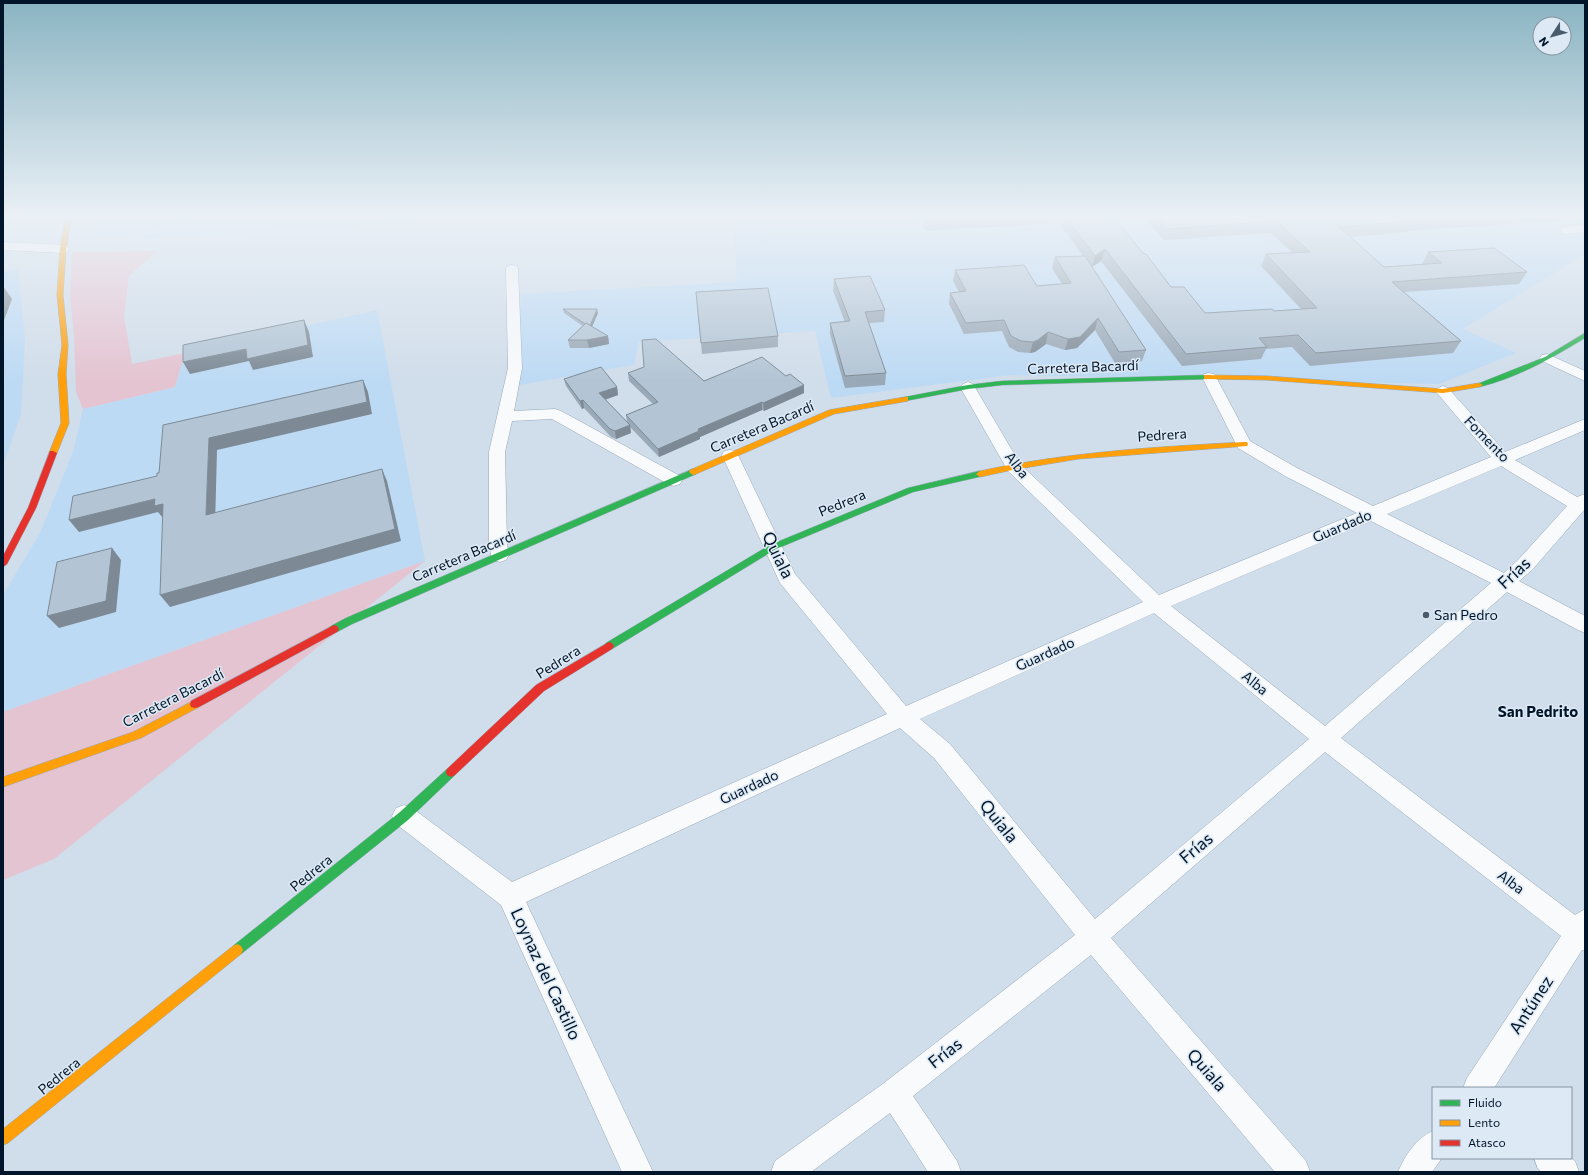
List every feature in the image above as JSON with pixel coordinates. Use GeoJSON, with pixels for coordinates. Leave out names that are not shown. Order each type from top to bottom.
{"type":"FeatureCollection","features":[{"type":"Feature","properties":{"kind":"street"},"geometry":{"type":"LineString","coordinates":[[3,564],[32,508],[65,423],[62,374],[65,346],[60,295],[62,270]]}},
{"type":"Feature","properties":{"kind":"street"},"geometry":{"type":"LineString","coordinates":[[500,555],[498,544],[497,452],[515,368],[512,270]]}},
{"type":"Feature","properties":{"kind":"street","name":"Carretera Bacardí"},"geometry":{"type":"LineString","coordinates":[[3,782],[137,735],[349,621],[832,412],[968,387],[1002,383],[1209,377],[1267,378],[1443,391],[1486,383],[1547,358],[1585,335]]}},
{"type":"Feature","properties":{"kind":"street"},"geometry":{"type":"LineString","coordinates":[[1547,358],[1585,377]]}},
{"type":"Feature","properties":{"kind":"street"},"geometry":{"type":"LineString","coordinates":[[1209,377],[1244,444],[1291,472],[1585,624]]}},
{"type":"Feature","properties":{"kind":"street","name":"Alba"},"geometry":{"type":"LineString","coordinates":[[968,387],[1014,467],[1157,604],[1324,739],[1583,931]]}},
{"type":"Feature","properties":{"kind":"street","name":"Fomento"},"geometry":{"type":"LineString","coordinates":[[1443,391],[1503,460],[1582,502]]}},
{"type":"Feature","properties":{"kind":"street"},"geometry":{"type":"LineString","coordinates":[[504,416],[555,414],[674,480]]}},
{"type":"Feature","properties":{"kind":"street","name":"Guardado"},"geometry":{"type":"LineString","coordinates":[[510,896],[902,717],[1157,604],[1371,513],[1503,460],[1585,424]]}},
{"type":"Feature","properties":{"kind":"street","name":"Pedrera"},"geometry":{"type":"LineString","coordinates":[[3,1138],[404,816],[540,688],[773,547],[911,490],[1000,469],[1102,453],[1244,444]]}},
{"type":"Feature","properties":{"kind":"street","name":"Quiala"},"geometry":{"type":"LineString","coordinates":[[730,455],[787,578],[902,717],[942,751],[1092,937],[1295,1172]]}},
{"type":"Feature","properties":{"kind":"street","name":"Frías"},"geometry":{"type":"LineString","coordinates":[[786,1172],[894,1094],[1092,937],[1505,582],[1525,564],[1582,502]]}},
{"type":"Feature","properties":{"kind":"street","name":"Loynaz del Castillo"},"geometry":{"type":"LineString","coordinates":[[404,816],[510,896],[638,1172]]}},
{"type":"Feature","properties":{"kind":"street","name":"Antúnez"},"geometry":{"type":"LineString","coordinates":[[1478,1087],[1583,931]]}},
{"type":"Feature","properties":{"kind":"street"},"geometry":{"type":"LineString","coordinates":[[894,1094],[946,1172]]}},
{"type":"Feature","properties":{"kind":"street"},"geometry":{"type":"LineString","coordinates":[[1413,1172],[1432,1147]]}},
{"type":"Feature","properties":{"kind":"street"},"geometry":{"type":"LineString","coordinates":[[1550,1159],[1564,1172]]}},
{"type":"Feature","properties":{"kind":"shaded area"},"geometry":{"type":"Polygon","coordinates":[[[18,270],[25,339],[21,414],[3,465],[3,272],[18,270]]]}},
{"type":"Feature","properties":{"kind":"shaded area"},"geometry":{"type":"Polygon","coordinates":[[[71,270],[136,270],[129,276],[124,316],[132,364],[185,353],[175,387],[83,409],[76,392],[74,336],[70,296],[71,270]]]}},
{"type":"Feature","properties":{"kind":"shaded area"},"geometry":{"type":"Polygon","coordinates":[[[736,270],[1559,270],[1463,329],[1516,353],[1439,384],[1010,375],[831,398],[815,331],[639,342],[634,365],[513,386],[521,294],[737,282],[736,270]]]}},
{"type":"Feature","properties":{"kind":"shaded area"},"geometry":{"type":"Polygon","coordinates":[[[377,310],[425,561],[3,712],[3,595],[40,533],[73,452],[83,409],[175,387],[185,353],[377,310]]]}},
{"type":"Feature","properties":{"kind":"shaded area"},"geometry":{"type":"Polygon","coordinates":[[[425,561],[54,859],[3,880],[3,712],[425,561]]]}},
{"type":"Feature","properties":{"kind":"building"},"geometry":{"type":"Polygon","coordinates":[[[955,270],[1027,270],[1037,286],[1071,283],[1063,270],[1094,270],[1146,350],[1119,352],[1098,318],[1080,337],[1068,339],[1048,332],[1033,342],[1021,341],[1011,336],[1004,320],[966,323],[950,293],[966,291],[955,270]]]}},
{"type":"Feature","properties":{"kind":"building"},"geometry":{"type":"Polygon","coordinates":[[[1121,270],[1158,270],[1171,287],[1184,287],[1205,313],[1317,308],[1281,270],[1524,270],[1527,272],[1392,282],[1461,341],[1316,353],[1298,335],[1259,338],[1267,347],[1186,354],[1121,270]]]}},
{"type":"Feature","properties":{"kind":"building"},"geometry":{"type":"Polygon","coordinates":[[[870,276],[885,310],[865,312],[886,373],[845,376],[830,323],[850,321],[834,279],[870,276]]]}},
{"type":"Feature","properties":{"kind":"building"},"geometry":{"type":"Polygon","coordinates":[[[768,288],[778,336],[701,343],[696,292],[768,288]]]}},
{"type":"Feature","properties":{"kind":"building"},"geometry":{"type":"Polygon","coordinates":[[[563,309],[597,309],[590,326],[563,309]]]}},
{"type":"Feature","properties":{"kind":"building"},"geometry":{"type":"Polygon","coordinates":[[[304,320],[308,345],[247,359],[246,349],[183,362],[183,345],[304,320]]]}},
{"type":"Feature","properties":{"kind":"building"},"geometry":{"type":"Polygon","coordinates":[[[586,323],[608,336],[587,340],[568,340],[586,323]]]}},
{"type":"Feature","properties":{"kind":"building"},"geometry":{"type":"Polygon","coordinates":[[[656,339],[704,381],[762,357],[786,376],[790,374],[804,385],[698,429],[699,431],[658,449],[626,415],[658,402],[628,373],[644,367],[642,340],[656,339]]]}},
{"type":"Feature","properties":{"kind":"building"},"geometry":{"type":"Polygon","coordinates":[[[601,367],[617,387],[599,393],[630,425],[615,431],[610,429],[583,400],[580,401],[564,379],[601,367]]]}},
{"type":"Feature","properties":{"kind":"building"},"geometry":{"type":"Polygon","coordinates":[[[363,380],[367,402],[209,438],[206,515],[382,469],[395,529],[160,595],[163,504],[154,506],[155,499],[69,520],[73,496],[157,476],[157,473],[159,473],[163,425],[363,380]]]}},
{"type":"Feature","properties":{"kind":"building"},"geometry":{"type":"Polygon","coordinates":[[[112,548],[106,601],[47,616],[57,562],[112,548]]]}},
{"type":"Feature","properties":{"kind":"traffic: fast"},"geometry":{"type":"LineString","coordinates":[[1479,385],[1547,358],[1585,335]]}},
{"type":"Feature","properties":{"kind":"traffic: fast"},"geometry":{"type":"LineString","coordinates":[[905,399],[968,387],[1002,383],[1207,377]]}},
{"type":"Feature","properties":{"kind":"traffic: fast"},"geometry":{"type":"LineString","coordinates":[[334,629],[349,621],[693,472]]}},
{"type":"Feature","properties":{"kind":"traffic: fast"},"geometry":{"type":"LineString","coordinates":[[609,646],[773,547],[911,490],[980,474]]}},
{"type":"Feature","properties":{"kind":"traffic: fast"},"geometry":{"type":"LineString","coordinates":[[237,950],[404,816],[451,772]]}},
{"type":"Feature","properties":{"kind":"traffic: slow"},"geometry":{"type":"LineString","coordinates":[[53,453],[65,423],[62,374],[65,345],[60,295],[62,270]]}},
{"type":"Feature","properties":{"kind":"traffic: slow"},"geometry":{"type":"LineString","coordinates":[[1207,377],[1267,378],[1443,391],[1479,385]]}},
{"type":"Feature","properties":{"kind":"traffic: slow"},"geometry":{"type":"LineString","coordinates":[[693,472],[832,412],[905,399]]}},
{"type":"Feature","properties":{"kind":"traffic: slow"},"geometry":{"type":"LineString","coordinates":[[980,474],[1045,461],[1111,453],[1244,444]]}},
{"type":"Feature","properties":{"kind":"traffic: slow"},"geometry":{"type":"LineString","coordinates":[[3,782],[137,735],[195,704]]}},
{"type":"Feature","properties":{"kind":"traffic: slow"},"geometry":{"type":"LineString","coordinates":[[3,1138],[237,950]]}},
{"type":"Feature","properties":{"kind":"traffic: jam"},"geometry":{"type":"LineString","coordinates":[[3,564],[32,508],[53,453]]}},
{"type":"Feature","properties":{"kind":"traffic: jam"},"geometry":{"type":"LineString","coordinates":[[195,704],[334,629]]}},
{"type":"Feature","properties":{"kind":"traffic: jam"},"geometry":{"type":"LineString","coordinates":[[451,772],[540,688],[609,646]]}},
{"type":"Feature","properties":{"kind":"place","name":"San Pedro"},"geometry":{"type":"Point","coordinates":[1426,615]}},
{"type":"Feature","properties":{"kind":"district","name":"San Pedrito"},"geometry":{"type":"Point","coordinates":[1538,712]}}]}
